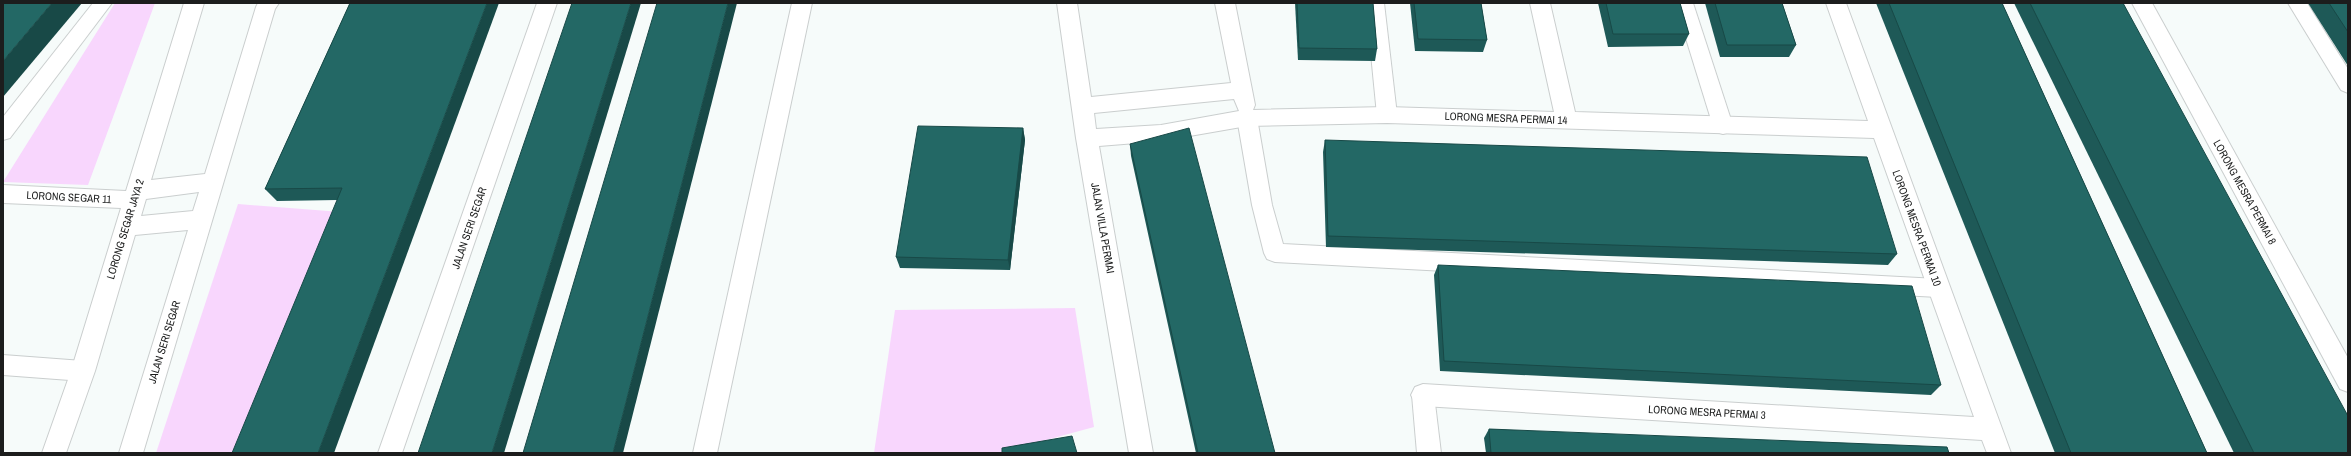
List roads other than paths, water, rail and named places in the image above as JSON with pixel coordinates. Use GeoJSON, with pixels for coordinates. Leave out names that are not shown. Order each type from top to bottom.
{"type":"FeatureCollection","features":[{"type":"Feature","properties":{"kind":"street","name":"LORONG SEGAR JAYA 2"},"geometry":{"type":"LineString","coordinates":[[54,453],[83,371],[194,3]]}},
{"type":"Feature","properties":{"kind":"street","name":"JALAN SERI SEGAR"},"geometry":{"type":"LineString","coordinates":[[131,453],[266,7],[270,3]]}},
{"type":"Feature","properties":{"kind":"street","name":"JALAN SERI SEGAR"},"geometry":{"type":"LineString","coordinates":[[390,453],[547,3]]}},
{"type":"Feature","properties":{"kind":"street"},"geometry":{"type":"LineString","coordinates":[[705,453],[802,3]]}},
{"type":"Feature","properties":{"kind":"street","name":"JALAN VILLA PERMAI"},"geometry":{"type":"LineString","coordinates":[[1067,3],[1087,138],[1140,453]]}},
{"type":"Feature","properties":{"kind":"street"},"geometry":{"type":"LineString","coordinates":[[1225,3],[1247,118]]}},
{"type":"Feature","properties":{"kind":"street"},"geometry":{"type":"LineString","coordinates":[[1540,3],[1566,120]]}},
{"type":"Feature","properties":{"kind":"street","name":"LORONG MESRA PERMAI 10"},"geometry":{"type":"LineString","coordinates":[[1836,3],[1999,453]]}},
{"type":"Feature","properties":{"kind":"street","name":"LORONG MESRA PERMAI 8"},"geometry":{"type":"LineString","coordinates":[[2142,3],[2348,381]]}},
{"type":"Feature","properties":{"kind":"street"},"geometry":{"type":"LineString","coordinates":[[1082,106],[1242,90]]}},
{"type":"Feature","properties":{"kind":"street","name":"LORONG MESRA PERMAI 14"},"geometry":{"type":"LineString","coordinates":[[1087,138],[1161,132],[1247,118],[1386,115],[1882,130]]}},
{"type":"Feature","properties":{"kind":"street","name":"LORONG SEGAR 11"},"geometry":{"type":"LineString","coordinates":[[3,194],[135,196],[213,182]]}},
{"type":"Feature","properties":{"kind":"street"},"geometry":{"type":"LineString","coordinates":[[126,227],[202,220]]}},
{"type":"Feature","properties":{"kind":"street","name":"LORONG MESRA PERMAI 3"},"geometry":{"type":"LineString","coordinates":[[1423,395],[1991,429]]}},
{"type":"Feature","properties":{"kind":"lane"},"geometry":{"type":"LineString","coordinates":[[3,132],[103,3]]}},
{"type":"Feature","properties":{"kind":"lane"},"geometry":{"type":"LineString","coordinates":[[1375,3],[1386,115]]}},
{"type":"Feature","properties":{"kind":"lane"},"geometry":{"type":"LineString","coordinates":[[1684,3],[1723,126]]}},
{"type":"Feature","properties":{"kind":"lane"},"geometry":{"type":"LineString","coordinates":[[2297,3],[2348,84]]}},
{"type":"Feature","properties":{"kind":"lane"},"geometry":{"type":"LineString","coordinates":[[1247,118],[1262,205],[1275,253],[1938,288]]}},
{"type":"Feature","properties":{"kind":"lane"},"geometry":{"type":"LineString","coordinates":[[3,365],[83,371]]}},
{"type":"Feature","properties":{"kind":"lane"},"geometry":{"type":"LineString","coordinates":[[1423,395],[1429,453]]}}]}
